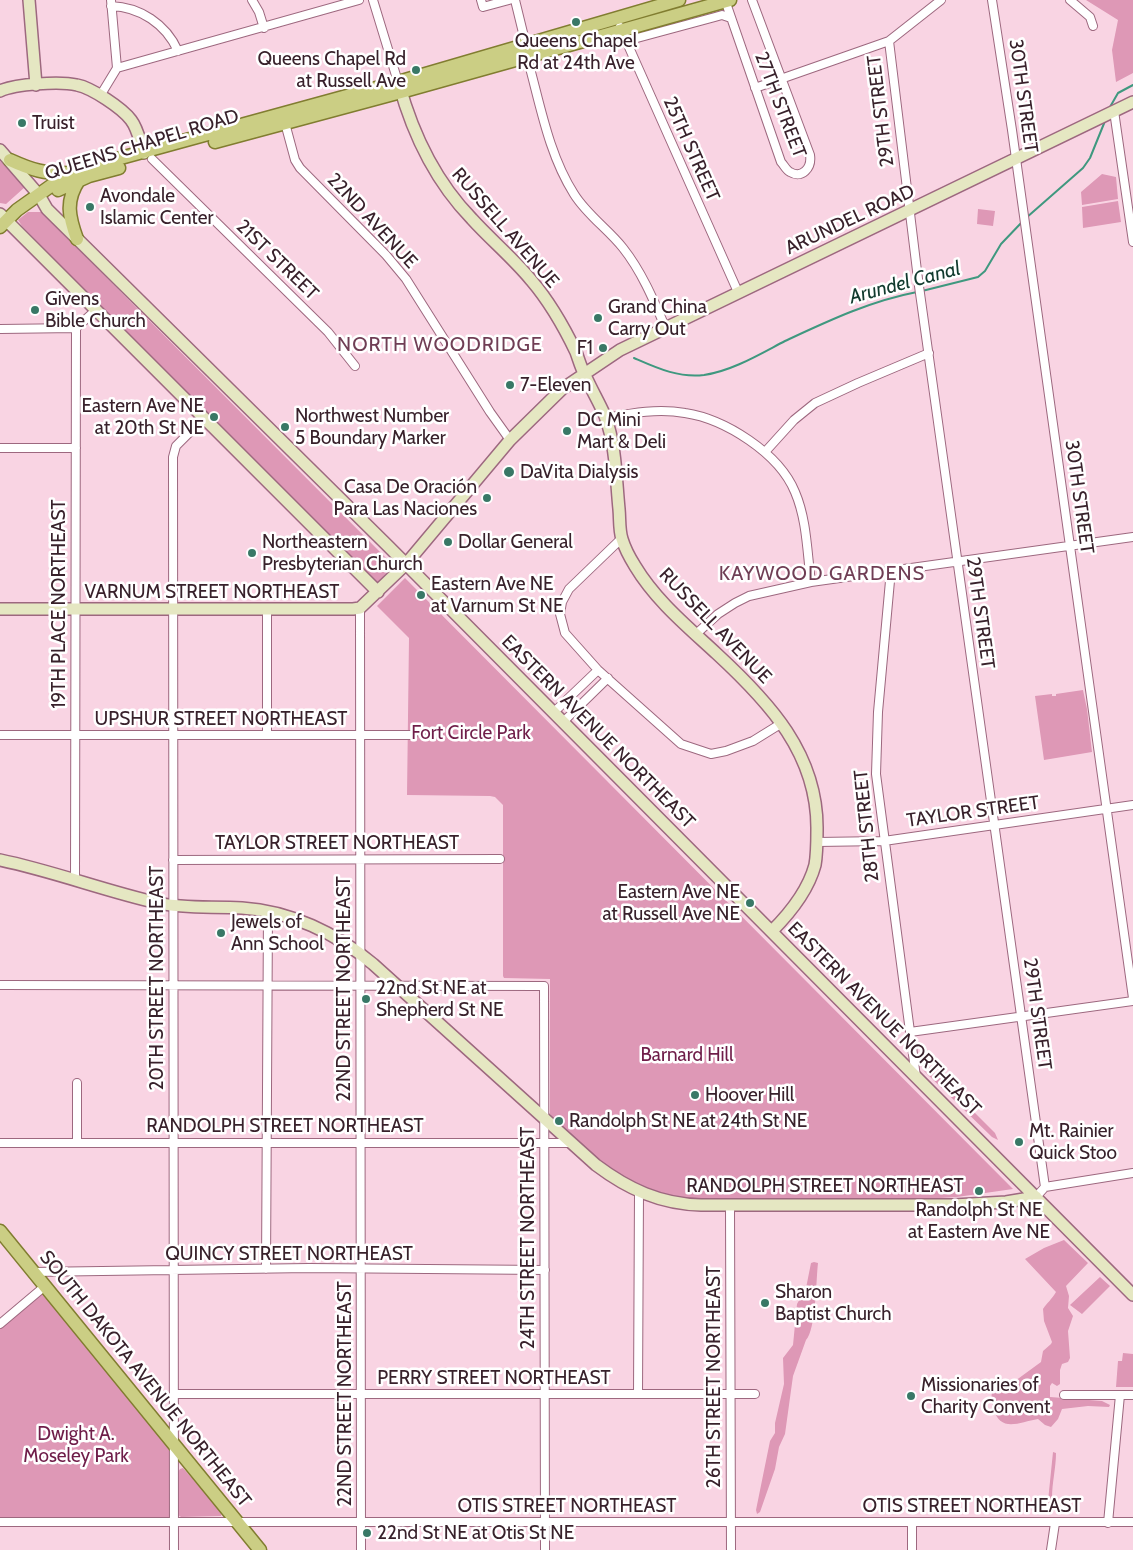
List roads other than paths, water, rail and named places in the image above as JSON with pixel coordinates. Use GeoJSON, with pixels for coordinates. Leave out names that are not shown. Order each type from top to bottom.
{"type":"FeatureCollection","features":[{"type":"Feature","properties":{"kind":"main road","name":"QUEENS CHAPEL ROAD"},"geometry":{"type":"LineString","coordinates":[[621,30],[679,0]]}},
{"type":"Feature","properties":{"kind":"main road","name":"QUEENS CHAPEL ROAD"},"geometry":{"type":"LineString","coordinates":[[2,220],[55,183],[527,51],[621,30],[727,0]]}},
{"type":"Feature","properties":{"kind":"main road","name":"QUEENS CHAPEL ROAD"},"geometry":{"type":"LineString","coordinates":[[148,156],[285,123],[399,87],[510,62],[526,48],[527,51]]}},
{"type":"Feature","properties":{"kind":"main road"},"geometry":{"type":"LineString","coordinates":[[10,160],[49,174],[75,177],[70,198],[70,221],[77,239]]}},
{"type":"Feature","properties":{"kind":"main road","name":"SOUTH DAKOTA AVENUE NORTHEAST"},"geometry":{"type":"LineString","coordinates":[[0,1231],[260,1550]]}},
{"type":"Feature","properties":{"kind":"street"},"geometry":{"type":"LineString","coordinates":[[28,0],[36,85]]}},
{"type":"Feature","properties":{"kind":"street"},"geometry":{"type":"LineString","coordinates":[[252,0],[259,12],[264,28]]}},
{"type":"Feature","properties":{"kind":"street"},"geometry":{"type":"LineString","coordinates":[[117,68],[359,0]]}},
{"type":"Feature","properties":{"kind":"street","name":"RUSSELL AVENUE"},"geometry":{"type":"LineString","coordinates":[[373,0],[415,135],[429,163],[442,185],[472,220],[493,239],[531,280],[552,308],[575,352],[605,418],[613,452],[622,538],[628,553],[660,600],[695,636],[716,653],[755,692],[782,723],[794,740],[809,775],[815,794],[817,814],[815,863],[804,890],[772,932]]}},
{"type":"Feature","properties":{"kind":"street"},"geometry":{"type":"LineString","coordinates":[[481,0],[482,7],[509,0]]}},
{"type":"Feature","properties":{"kind":"street"},"geometry":{"type":"LineString","coordinates":[[515,0],[549,139],[564,178],[584,208],[623,247],[636,266],[653,298],[666,329]]}},
{"type":"Feature","properties":{"kind":"street","name":"27TH STREET"},"geometry":{"type":"LineString","coordinates":[[727,0],[731,18],[781,162],[792,173],[806,171],[810,168],[811,163],[808,146],[781,80],[752,0]]}},
{"type":"Feature","properties":{"kind":"street"},"geometry":{"type":"LineString","coordinates":[[755,88],[889,41],[941,0]]}},
{"type":"Feature","properties":{"kind":"street","name":"30TH STREET"},"geometry":{"type":"LineString","coordinates":[[992,0],[1016,158],[1025,234],[1133,1000]]}},
{"type":"Feature","properties":{"kind":"street"},"geometry":{"type":"LineString","coordinates":[[1070,0],[1090,17],[1093,26]]}},
{"type":"Feature","properties":{"kind":"street"},"geometry":{"type":"LineString","coordinates":[[100,96],[117,68],[111,3],[125,6],[151,18],[169,34],[178,51]]}},
{"type":"Feature","properties":{"kind":"street","name":"QUEENS CHAPEL ROAD"},"geometry":{"type":"LineString","coordinates":[[621,30],[722,15],[731,18]]}},
{"type":"Feature","properties":{"kind":"street","name":"25TH STREET"},"geometry":{"type":"LineString","coordinates":[[621,30],[738,292]]}},
{"type":"Feature","properties":{"kind":"street","name":"29TH STREET"},"geometry":{"type":"LineString","coordinates":[[889,41],[918,279],[1045,1187]]}},
{"type":"Feature","properties":{"kind":"street"},"geometry":{"type":"LineString","coordinates":[[0,92],[14,87],[36,85],[72,84],[86,88],[123,112],[132,121],[148,156]]}},
{"type":"Feature","properties":{"kind":"street","name":"ARUNDEL ROAD"},"geometry":{"type":"LineString","coordinates":[[510,440],[562,389],[620,350],[738,292],[910,212],[1016,158],[1133,102]]}},
{"type":"Feature","properties":{"kind":"street"},"geometry":{"type":"LineString","coordinates":[[1114,111],[1133,242]]}},
{"type":"Feature","properties":{"kind":"street","name":"22ND AVENUE"},"geometry":{"type":"LineString","coordinates":[[285,123],[295,160],[300,168],[386,255],[406,279],[510,440]]}},
{"type":"Feature","properties":{"kind":"street","name":"EASTERN AVENUE NORTHEAST"},"geometry":{"type":"LineString","coordinates":[[0,150],[39,195],[47,209],[406,564],[1133,1294]]}},
{"type":"Feature","properties":{"kind":"street","name":"21ST STREET"},"geometry":{"type":"LineString","coordinates":[[148,156],[328,332],[355,366]]}},
{"type":"Feature","properties":{"kind":"street"},"geometry":{"type":"LineString","coordinates":[[2,220],[96,310],[378,592]]}},
{"type":"Feature","properties":{"kind":"street"},"geometry":{"type":"LineString","coordinates":[[0,329],[76,328],[96,310]]}},
{"type":"Feature","properties":{"kind":"street","name":"19TH PLACE NORTHEAST"},"geometry":{"type":"LineString","coordinates":[[75,880],[76,328]]}},
{"type":"Feature","properties":{"kind":"street"},"geometry":{"type":"LineString","coordinates":[[765,452],[794,420],[815,403],[929,353]]}},
{"type":"Feature","properties":{"kind":"street"},"geometry":{"type":"LineString","coordinates":[[605,418],[648,411],[685,413],[708,419],[735,432],[765,452],[783,471],[800,505],[806,532],[810,582]]}},
{"type":"Feature","properties":{"kind":"street","name":"20TH STREET NORTHEAST"},"geometry":{"type":"LineString","coordinates":[[174,1550],[173,454],[178,444],[204,418]]}},
{"type":"Feature","properties":{"kind":"street","name":"VARNUM STREET NORTHEAST"},"geometry":{"type":"LineString","coordinates":[[0,609],[360,608],[406,564],[510,440]]}},
{"type":"Feature","properties":{"kind":"street"},"geometry":{"type":"LineString","coordinates":[[0,448],[76,448]]}},
{"type":"Feature","properties":{"kind":"street"},"geometry":{"type":"LineString","coordinates":[[695,636],[718,614],[748,596],[810,582],[1133,537]]}},
{"type":"Feature","properties":{"kind":"street"},"geometry":{"type":"LineString","coordinates":[[622,538],[569,589],[562,602],[560,614],[564,633],[598,670],[682,744],[696,750],[711,754],[726,751],[752,741],[782,723]]}},
{"type":"Feature","properties":{"kind":"street","name":"28TH STREET"},"geometry":{"type":"LineString","coordinates":[[891,570],[876,752],[878,792],[884,841],[916,1077]]}},
{"type":"Feature","properties":{"kind":"street","name":"22ND STREET NORTHEAST"},"geometry":{"type":"LineString","coordinates":[[360,608],[361,1550]]}},
{"type":"Feature","properties":{"kind":"street"},"geometry":{"type":"LineString","coordinates":[[267,609],[267,735]]}},
{"type":"Feature","properties":{"kind":"street"},"geometry":{"type":"LineString","coordinates":[[554,712],[598,670]]}},
{"type":"Feature","properties":{"kind":"street"},"geometry":{"type":"LineString","coordinates":[[563,722],[608,678]]}},
{"type":"Feature","properties":{"kind":"street","name":"UPSHUR STREET NORTHEAST"},"geometry":{"type":"LineString","coordinates":[[0,735],[413,735]]}},
{"type":"Feature","properties":{"kind":"street","name":"TAYLOR STREET"},"geometry":{"type":"LineString","coordinates":[[817,842],[884,841],[1133,805]]}},
{"type":"Feature","properties":{"kind":"street","name":"TAYLOR STREET NORTHEAST"},"geometry":{"type":"LineString","coordinates":[[173,860],[500,859]]}},
{"type":"Feature","properties":{"kind":"street","name":"RANDOLPH STREET NORTHEAST"},"geometry":{"type":"LineString","coordinates":[[0,860],[142,899],[173,905],[268,911],[302,921],[349,946],[398,986],[544,1120],[610,1175],[639,1192],[661,1200],[683,1204],[730,1205],[962,1204],[1006,1202],[1036,1197]]}},
{"type":"Feature","properties":{"kind":"street"},"geometry":{"type":"LineString","coordinates":[[266,1269],[268,911]]}},
{"type":"Feature","properties":{"kind":"street"},"geometry":{"type":"LineString","coordinates":[[0,985],[398,986]]}},
{"type":"Feature","properties":{"kind":"street","name":"24TH STREET NORTHEAST"},"geometry":{"type":"LineString","coordinates":[[398,986],[544,986],[545,1550]]}},
{"type":"Feature","properties":{"kind":"street"},"geometry":{"type":"LineString","coordinates":[[910,1032],[1133,1000]]}},
{"type":"Feature","properties":{"kind":"street"},"geometry":{"type":"LineString","coordinates":[[77,1083],[77,1143]]}},
{"type":"Feature","properties":{"kind":"street","name":"RANDOLPH STREET NORTHEAST"},"geometry":{"type":"LineString","coordinates":[[0,1143],[571,1143]]}},
{"type":"Feature","properties":{"kind":"street"},"geometry":{"type":"LineString","coordinates":[[1036,1197],[1045,1187],[1133,1173]]}},
{"type":"Feature","properties":{"kind":"street"},"geometry":{"type":"LineString","coordinates":[[638,1394],[639,1192]]}},
{"type":"Feature","properties":{"kind":"street","name":"26TH STREET NORTHEAST"},"geometry":{"type":"LineString","coordinates":[[730,1205],[731,1550]]}},
{"type":"Feature","properties":{"kind":"street","name":"QUINCY STREET NORTHEAST"},"geometry":{"type":"LineString","coordinates":[[33,1272],[266,1269],[545,1270]]}},
{"type":"Feature","properties":{"kind":"street"},"geometry":{"type":"LineString","coordinates":[[0,1324],[45,1286]]}},
{"type":"Feature","properties":{"kind":"street","name":"PERRY STREET NORTHEAST"},"geometry":{"type":"LineString","coordinates":[[174,1394],[754,1394]]}},
{"type":"Feature","properties":{"kind":"street"},"geometry":{"type":"LineString","coordinates":[[1064,1395],[1133,1395]]}},
{"type":"Feature","properties":{"kind":"street"},"geometry":{"type":"LineString","coordinates":[[1108,1523],[1120,1395]]}},
{"type":"Feature","properties":{"kind":"street","name":"OTIS STREET NORTHEAST"},"geometry":{"type":"LineString","coordinates":[[0,1522],[1133,1522]]}},
{"type":"Feature","properties":{"kind":"street"},"geometry":{"type":"LineString","coordinates":[[912,1522],[912,1550]]}},
{"type":"Feature","properties":{"kind":"street"},"geometry":{"type":"LineString","coordinates":[[1051,1550],[1055,1523]]}},
{"type":"Feature","properties":{"kind":"waterway","name":"Arundel Canal"},"geometry":{"type":"LineString","coordinates":[[1110,107],[1118,93],[1133,85]]}},
{"type":"Feature","properties":{"kind":"waterway","name":"Arundel Canal"},"geometry":{"type":"LineString","coordinates":[[1026,218],[1083,168],[1090,158],[1105,121]]}},
{"type":"Feature","properties":{"kind":"waterway","name":"Arundel Canal"},"geometry":{"type":"LineString","coordinates":[[922,291],[978,277],[985,271],[1001,244],[1023,221]]}},
{"type":"Feature","properties":{"kind":"waterway","name":"Arundel Canal"},"geometry":{"type":"LineString","coordinates":[[634,358],[676,374],[694,376],[714,373],[746,361],[850,312],[917,292]]}},
{"type":"Feature","properties":{"kind":"place","name":"Queens Chapel Rd at 24th Ave"},"geometry":{"type":"Point","coordinates":[576,22]}},
{"type":"Feature","properties":{"kind":"place","name":"Queens Chapel Rd at Russell Ave"},"geometry":{"type":"Point","coordinates":[416,70]}},
{"type":"Feature","properties":{"kind":"place","name":"Truist"},"geometry":{"type":"Point","coordinates":[22,123]}},
{"type":"Feature","properties":{"kind":"place","name":"Avondale Islamic Center"},"geometry":{"type":"Point","coordinates":[90,207]}},
{"type":"Feature","properties":{"kind":"place","name":"Givens Bible Church"},"geometry":{"type":"Point","coordinates":[35,310]}},
{"type":"Feature","properties":{"kind":"place","name":"Grand China Carry Out"},"geometry":{"type":"Point","coordinates":[598,318]}},
{"type":"Feature","properties":{"kind":"place","name":"F1"},"geometry":{"type":"Point","coordinates":[603,348]}},
{"type":"Feature","properties":{"kind":"place","name":"7-Eleven"},"geometry":{"type":"Point","coordinates":[510,385]}},
{"type":"Feature","properties":{"kind":"place","name":"Eastern Ave NE at 20th St NE"},"geometry":{"type":"Point","coordinates":[214,417]}},
{"type":"Feature","properties":{"kind":"place","name":"Northwest Number 5 Boundary Marker"},"geometry":{"type":"Point","coordinates":[285,427]}},
{"type":"Feature","properties":{"kind":"place","name":"DC Mini Mart & Deli"},"geometry":{"type":"Point","coordinates":[567,431]}},
{"type":"Feature","properties":{"kind":"place","name":"DaVita Dialysis"},"geometry":{"type":"Point","coordinates":[509,472]}},
{"type":"Feature","properties":{"kind":"place","name":"Casa De Oración Para Las Naciones"},"geometry":{"type":"Point","coordinates":[487,498]}},
{"type":"Feature","properties":{"kind":"place","name":"Dollar General"},"geometry":{"type":"Point","coordinates":[448,542]}},
{"type":"Feature","properties":{"kind":"place","name":"Northeastern Presbyterian Church"},"geometry":{"type":"Point","coordinates":[252,553]}},
{"type":"Feature","properties":{"kind":"place","name":"Eastern Ave NE at Varnum St NE"},"geometry":{"type":"Point","coordinates":[421,595]}},
{"type":"Feature","properties":{"kind":"place","name":"Eastern Ave NE at Russell Ave NE"},"geometry":{"type":"Point","coordinates":[750,903]}},
{"type":"Feature","properties":{"kind":"place","name":"Jewels of Ann School"},"geometry":{"type":"Point","coordinates":[221,933]}},
{"type":"Feature","properties":{"kind":"place","name":"22nd St NE at Shepherd St NE"},"geometry":{"type":"Point","coordinates":[366,999]}},
{"type":"Feature","properties":{"kind":"place","name":"Hoover Hill"},"geometry":{"type":"Point","coordinates":[695,1095]}},
{"type":"Feature","properties":{"kind":"place","name":"Randolph St NE at 24th St NE"},"geometry":{"type":"Point","coordinates":[559,1121]}},
{"type":"Feature","properties":{"kind":"place","name":"Mt. Rainier Quick Stoo"},"geometry":{"type":"Point","coordinates":[1019,1142]}},
{"type":"Feature","properties":{"kind":"place","name":"Randolph St NE at Eastern Ave NE"},"geometry":{"type":"Point","coordinates":[979,1191]}},
{"type":"Feature","properties":{"kind":"place","name":"Sharon Baptist Church"},"geometry":{"type":"Point","coordinates":[765,1303]}},
{"type":"Feature","properties":{"kind":"place","name":"Missionaries of Charity Convent"},"geometry":{"type":"Point","coordinates":[911,1396]}},
{"type":"Feature","properties":{"kind":"place","name":"22nd St NE at Otis St NE"},"geometry":{"type":"Point","coordinates":[367,1533]}},
{"type":"Feature","properties":{"kind":"district","name":"NORTH WOODRIDGE"},"geometry":{"type":"Point","coordinates":[440,345]}},
{"type":"Feature","properties":{"kind":"district","name":"KAYWOOD GARDENS"},"geometry":{"type":"Point","coordinates":[822,574]}},
{"type":"Feature","properties":{"kind":"park label","name":"Fort Circle Park"},"geometry":{"type":"Point","coordinates":[471,733]}},
{"type":"Feature","properties":{"kind":"park label","name":"Barnard Hill"},"geometry":{"type":"Point","coordinates":[687,1055]}},
{"type":"Feature","properties":{"kind":"park label","name":"Dwight A. Moseley Park"},"geometry":{"type":"Point","coordinates":[76,1445]}}]}
